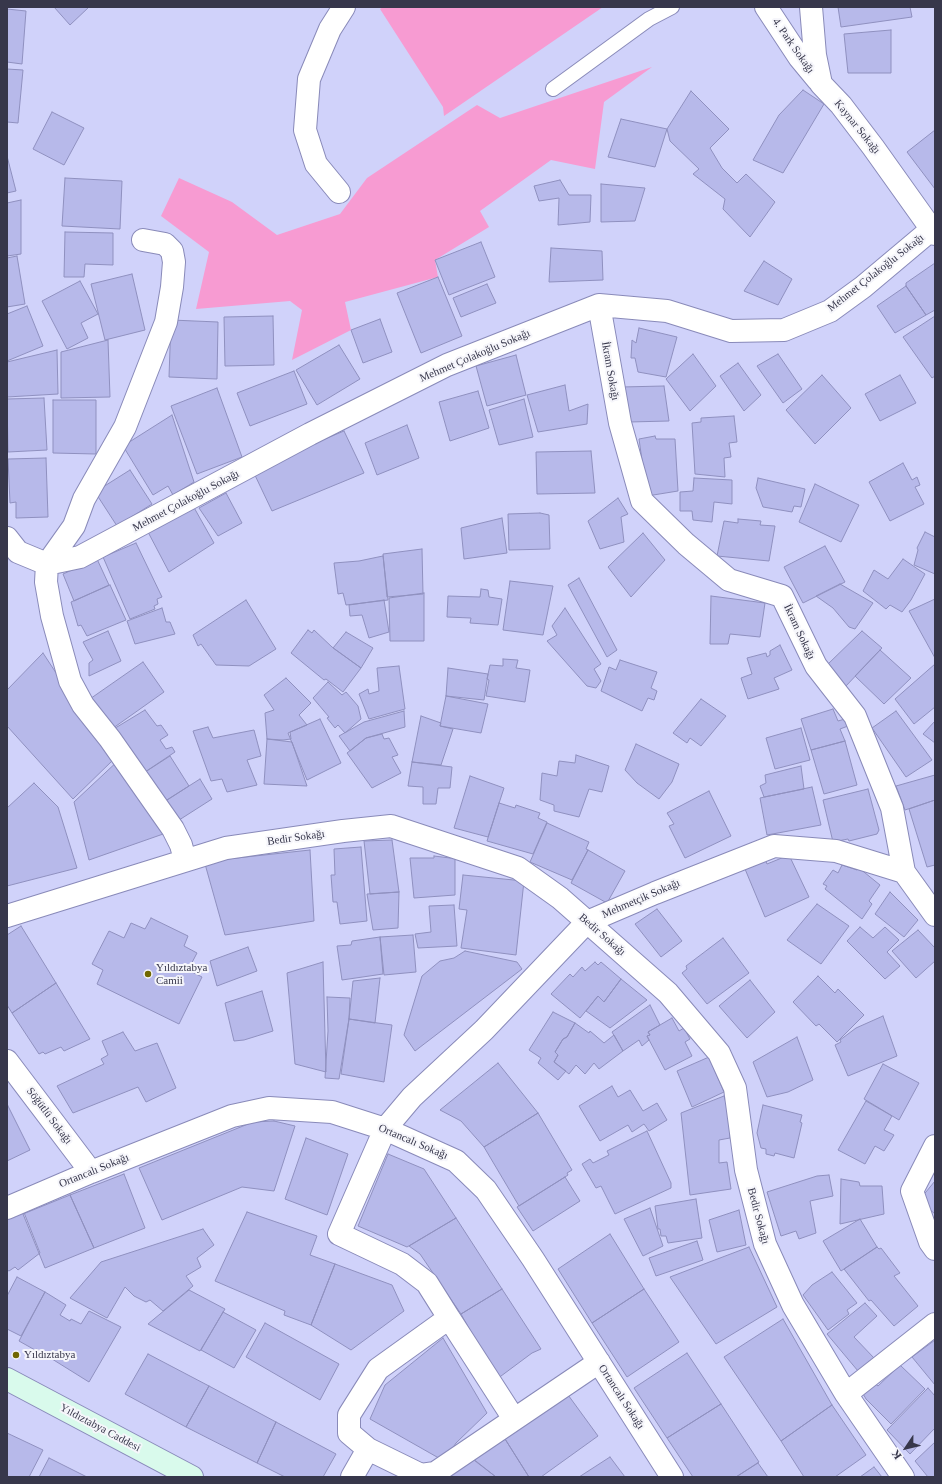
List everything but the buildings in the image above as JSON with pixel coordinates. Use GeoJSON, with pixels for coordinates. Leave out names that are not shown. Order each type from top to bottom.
{"type":"FeatureCollection","features":[{"type":"Feature","properties":{"kind":"main road","name":"Yıldıztabya Caddesi"},"geometry":{"type":"LineString","coordinates":[[8,1381],[192,1477]]}},
{"type":"Feature","properties":{"kind":"street"},"geometry":{"type":"LineString","coordinates":[[339,192],[316,164],[305,130],[309,79],[330,29],[344,7]]}},
{"type":"Feature","properties":{"kind":"street","name":"4. Park Sokağı"},"geometry":{"type":"LineString","coordinates":[[766,7],[799,57],[821,84]]}},
{"type":"Feature","properties":{"kind":"street"},"geometry":{"type":"LineString","coordinates":[[811,7],[815,55],[821,84]]}},
{"type":"Feature","properties":{"kind":"street","name":"Kaynar Sokağı"},"geometry":{"type":"LineString","coordinates":[[821,84],[841,105],[873,147],[933,232]]}},
{"type":"Feature","properties":{"kind":"street","name":"Mehmet Çolakoğlu Sokağı"},"geometry":{"type":"LineString","coordinates":[[48,564],[80,557],[310,434],[447,365],[599,305],[667,311],[731,331],[784,330],[830,311],[933,232]]}},
{"type":"Feature","properties":{"kind":"street"},"geometry":{"type":"LineString","coordinates":[[143,240],[165,244],[172,251],[174,262],[172,287],[166,322],[125,427],[84,499],[74,526],[48,564],[46,582],[52,616],[70,681],[83,705],[110,739],[173,829],[181,845],[185,860]]}},
{"type":"Feature","properties":{"kind":"street","name":"İkram Sokağı"},"geometry":{"type":"LineString","coordinates":[[599,305],[620,423],[642,501],[686,544],[729,580],[782,596],[816,666],[855,716],[892,808],[904,872],[935,915]]}},
{"type":"Feature","properties":{"kind":"street"},"geometry":{"type":"LineString","coordinates":[[7,538],[18,552],[48,564]]}},
{"type":"Feature","properties":{"kind":"street","name":"Bedir Sokağı"},"geometry":{"type":"LineString","coordinates":[[7,916],[226,848],[343,831],[391,826],[518,868],[560,898],[668,993],[719,1053],[735,1088],[746,1170],[765,1244],[792,1305],[846,1394],[903,1477]]}},
{"type":"Feature","properties":{"kind":"street","name":"Mehmetçik Sokağı"},"geometry":{"type":"LineString","coordinates":[[449,1318],[427,1283],[402,1264],[339,1234],[385,1130],[412,1096],[484,1030],[587,922],[662,890],[774,846],[836,850],[904,872]]}},
{"type":"Feature","properties":{"kind":"street","name":"Söğütlü Sokağı"},"geometry":{"type":"LineString","coordinates":[[7,1061],[91,1172]]}},
{"type":"Feature","properties":{"kind":"street","name":"Ortancalı Sokağı"},"geometry":{"type":"LineString","coordinates":[[7,1208],[91,1172],[232,1116],[269,1108],[332,1112],[385,1130],[456,1161],[486,1190],[672,1477]]}},
{"type":"Feature","properties":{"kind":"street"},"geometry":{"type":"LineString","coordinates":[[935,1146],[912,1191],[930,1242],[935,1249]]}},
{"type":"Feature","properties":{"kind":"street"},"geometry":{"type":"LineString","coordinates":[[514,1419],[449,1318],[378,1369],[349,1415],[349,1433],[368,1449],[421,1475],[435,1473],[598,1362]]}},
{"type":"Feature","properties":{"kind":"street"},"geometry":{"type":"LineString","coordinates":[[846,1394],[935,1324]]}},
{"type":"Feature","properties":{"kind":"street"},"geometry":{"type":"LineString","coordinates":[[352,1477],[368,1449]]}},
{"type":"Feature","properties":{"kind":"lane"},"geometry":{"type":"LineString","coordinates":[[552,89],[649,19],[672,7]]}},
{"type":"Feature","properties":{"kind":"shaded area"},"geometry":{"type":"Polygon","coordinates":[[[383,7],[603,7],[444,116],[443,107],[380,9],[383,7]]]}},
{"type":"Feature","properties":{"kind":"shaded area"},"geometry":{"type":"Polygon","coordinates":[[[652,67],[604,102],[595,169],[551,160],[480,211],[489,227],[435,260],[438,277],[345,302],[351,330],[292,360],[302,310],[290,301],[196,309],[209,252],[161,216],[179,178],[232,202],[277,235],[340,214],[367,178],[477,105],[500,118],[652,67]]]}},
{"type":"Feature","properties":{"kind":"place","name":"Yıldıztabya Camii"},"geometry":{"type":"Point","coordinates":[148,974]}},
{"type":"Feature","properties":{"kind":"place","name":"Yıldıztabya"},"geometry":{"type":"Point","coordinates":[16,1355]}}]}
